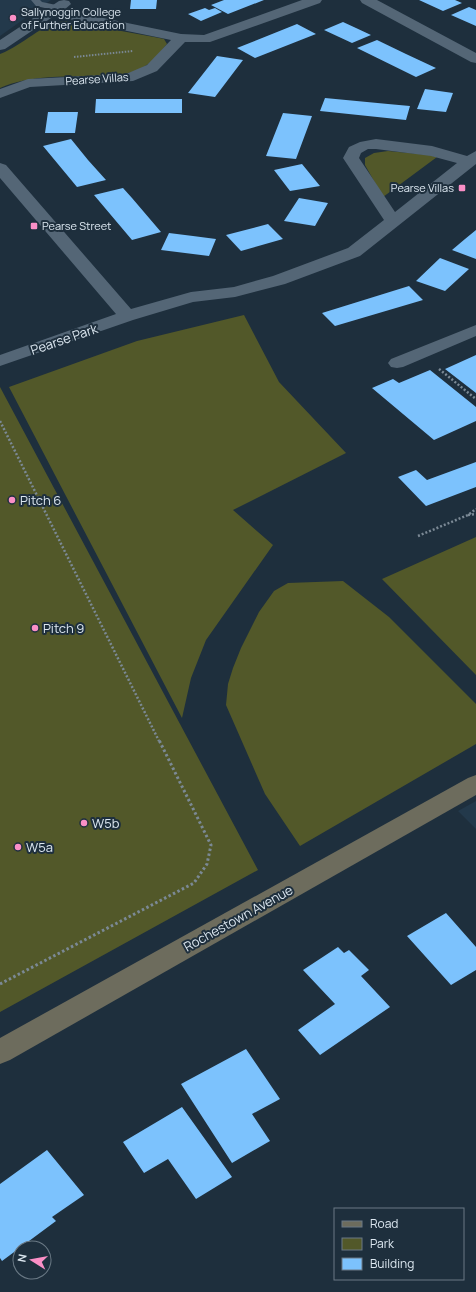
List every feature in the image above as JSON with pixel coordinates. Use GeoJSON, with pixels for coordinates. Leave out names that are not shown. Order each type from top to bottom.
{"type":"FeatureCollection","features":[{"type":"Feature","properties":{"kind":"main road","name":"Rochestown Avenue"},"geometry":{"type":"LineString","coordinates":[[0,1052],[476,784]]}},
{"type":"Feature","properties":{"kind":"street"},"geometry":{"type":"LineString","coordinates":[[0,46],[70,0]]}},
{"type":"Feature","properties":{"kind":"street"},"geometry":{"type":"LineString","coordinates":[[55,10],[181,38],[205,39],[315,0]]}},
{"type":"Feature","properties":{"kind":"street"},"geometry":{"type":"LineString","coordinates":[[367,0],[476,58]]}},
{"type":"Feature","properties":{"kind":"street","name":"Pearse Villas"},"geometry":{"type":"LineString","coordinates":[[0,94],[28,83],[128,78],[152,68],[181,38]]}},
{"type":"Feature","properties":{"kind":"street"},"geometry":{"type":"LineString","coordinates":[[393,221],[351,158],[354,150],[365,145],[376,144],[432,151],[472,159]]}},
{"type":"Feature","properties":{"kind":"street"},"geometry":{"type":"LineString","coordinates":[[0,168],[127,316],[191,297],[235,292],[279,280],[354,252],[472,159]]}},
{"type":"Feature","properties":{"kind":"street","name":"Pearse Park"},"geometry":{"type":"LineString","coordinates":[[0,361],[127,316]]}},
{"type":"Feature","properties":{"kind":"street"},"geometry":{"type":"LineString","coordinates":[[397,363],[476,330]]}},
{"type":"Feature","properties":{"kind":"lane"},"geometry":{"type":"LineString","coordinates":[[36,0],[39,4],[55,10]]}},
{"type":"Feature","properties":{"kind":"path"},"geometry":{"type":"LineString","coordinates":[[420,354],[476,399]]}},
{"type":"Feature","properties":{"kind":"path"},"geometry":{"type":"LineString","coordinates":[[0,420],[211,845],[207,864],[194,883],[0,984]]}},
{"type":"Feature","properties":{"kind":"path"},"geometry":{"type":"LineString","coordinates":[[418,536],[468,515],[476,509]]}},
{"type":"Feature","properties":{"kind":"path"},"geometry":{"type":"LineString","coordinates":[[468,515],[476,514]]}},
{"type":"Feature","properties":{"kind":"shaded area","name":"Sallynoggin College of Further Education"},"geometry":{"type":"Polygon","coordinates":[[[0,0],[51,0],[0,36],[0,0]]]}},
{"type":"Feature","properties":{"kind":"shaded area"},"geometry":{"type":"Polygon","coordinates":[[[476,801],[476,829],[458,811],[476,801]]]}},
{"type":"Feature","properties":{"kind":"green space"},"geometry":{"type":"Polygon","coordinates":[[[67,21],[164,39],[167,44],[148,64],[133,72],[114,75],[34,79],[0,88],[0,54],[49,26],[67,21]]]}},
{"type":"Feature","properties":{"kind":"green space"},"geometry":{"type":"Polygon","coordinates":[[[388,151],[437,157],[383,197],[365,165],[365,158],[374,153],[388,151]]]}},
{"type":"Feature","properties":{"kind":"green space"},"geometry":{"type":"Polygon","coordinates":[[[244,315],[279,382],[346,453],[233,510],[273,545],[206,640],[191,678],[182,718],[9,387],[137,341],[244,315]]]}},
{"type":"Feature","properties":{"kind":"green space"},"geometry":{"type":"Polygon","coordinates":[[[0,387],[258,870],[0,1012],[0,387]]]}},
{"type":"Feature","properties":{"kind":"green space"},"geometry":{"type":"Polygon","coordinates":[[[476,537],[476,675],[382,579],[476,537]]]}},
{"type":"Feature","properties":{"kind":"green space"},"geometry":{"type":"Polygon","coordinates":[[[343,581],[389,617],[476,704],[476,744],[300,846],[265,794],[226,705],[228,684],[241,648],[259,612],[274,591],[288,583],[343,581]]]}},
{"type":"Feature","properties":{"kind":"building"},"geometry":{"type":"Polygon","coordinates":[[[131,0],[157,0],[156,9],[130,9],[131,0]]]}},
{"type":"Feature","properties":{"kind":"building"},"geometry":{"type":"Polygon","coordinates":[[[224,0],[264,0],[228,14],[211,5],[224,0]]]}},
{"type":"Feature","properties":{"kind":"building"},"geometry":{"type":"Polygon","coordinates":[[[419,0],[455,0],[462,3],[443,11],[419,0]]]}},
{"type":"Feature","properties":{"kind":"building"},"geometry":{"type":"Polygon","coordinates":[[[469,7],[476,10],[476,26],[451,15],[469,7]]]}},
{"type":"Feature","properties":{"kind":"building"},"geometry":{"type":"Polygon","coordinates":[[[205,8],[209,10],[215,8],[222,12],[201,21],[188,14],[205,8]]]}},
{"type":"Feature","properties":{"kind":"building"},"geometry":{"type":"Polygon","coordinates":[[[343,22],[371,35],[352,43],[324,30],[343,22]]]}},
{"type":"Feature","properties":{"kind":"building"},"geometry":{"type":"Polygon","coordinates":[[[297,24],[316,34],[255,58],[237,48],[297,24]]]}},
{"type":"Feature","properties":{"kind":"building"},"geometry":{"type":"Polygon","coordinates":[[[377,40],[436,68],[416,77],[357,48],[377,40]]]}},
{"type":"Feature","properties":{"kind":"building"},"geometry":{"type":"Polygon","coordinates":[[[217,56],[243,60],[215,97],[188,93],[217,56]]]}},
{"type":"Feature","properties":{"kind":"building"},"geometry":{"type":"Polygon","coordinates":[[[425,89],[453,93],[446,112],[417,109],[425,89]]]}},
{"type":"Feature","properties":{"kind":"building"},"geometry":{"type":"Polygon","coordinates":[[[325,98],[410,106],[406,120],[320,111],[325,98]]]}},
{"type":"Feature","properties":{"kind":"building"},"geometry":{"type":"Polygon","coordinates":[[[96,99],[182,99],[182,113],[95,113],[96,99]]]}},
{"type":"Feature","properties":{"kind":"building"},"geometry":{"type":"Polygon","coordinates":[[[48,112],[78,112],[75,133],[45,133],[48,112]]]}},
{"type":"Feature","properties":{"kind":"building"},"geometry":{"type":"Polygon","coordinates":[[[283,113],[312,116],[296,159],[266,156],[283,113]]]}},
{"type":"Feature","properties":{"kind":"building"},"geometry":{"type":"Polygon","coordinates":[[[71,139],[106,180],[77,187],[43,146],[71,139]]]}},
{"type":"Feature","properties":{"kind":"building"},"geometry":{"type":"Polygon","coordinates":[[[302,164],[320,186],[290,191],[274,170],[302,164]]]}},
{"type":"Feature","properties":{"kind":"building"},"geometry":{"type":"Polygon","coordinates":[[[123,188],[161,232],[132,240],[94,195],[123,188]]]}},
{"type":"Feature","properties":{"kind":"building"},"geometry":{"type":"Polygon","coordinates":[[[299,198],[328,203],[315,226],[284,221],[299,198]]]}},
{"type":"Feature","properties":{"kind":"building"},"geometry":{"type":"Polygon","coordinates":[[[268,224],[283,239],[241,251],[226,235],[268,224]]]}},
{"type":"Feature","properties":{"kind":"building"},"geometry":{"type":"Polygon","coordinates":[[[476,230],[476,259],[452,250],[465,239],[476,230]]]}},
{"type":"Feature","properties":{"kind":"building"},"geometry":{"type":"Polygon","coordinates":[[[169,233],[216,239],[209,256],[161,250],[169,233]]]}},
{"type":"Feature","properties":{"kind":"building"},"geometry":{"type":"Polygon","coordinates":[[[440,258],[469,269],[445,291],[416,281],[440,258]]]}},
{"type":"Feature","properties":{"kind":"building"},"geometry":{"type":"Polygon","coordinates":[[[409,286],[423,300],[335,326],[322,313],[409,286]]]}},
{"type":"Feature","properties":{"kind":"building"},"geometry":{"type":"Polygon","coordinates":[[[476,355],[476,393],[445,369],[476,355]]]}},
{"type":"Feature","properties":{"kind":"building"},"geometry":{"type":"Polygon","coordinates":[[[430,370],[476,407],[476,421],[434,440],[372,388],[393,379],[399,383],[430,370]]]}},
{"type":"Feature","properties":{"kind":"building"},"geometry":{"type":"Polygon","coordinates":[[[476,462],[476,487],[426,506],[398,477],[416,470],[427,480],[476,462]]]}},
{"type":"Feature","properties":{"kind":"building"},"geometry":{"type":"Polygon","coordinates":[[[446,913],[476,947],[476,970],[451,985],[407,936],[446,913]]]}},
{"type":"Feature","properties":{"kind":"building"},"geometry":{"type":"Polygon","coordinates":[[[338,947],[344,953],[349,950],[369,970],[361,976],[390,1007],[320,1055],[298,1030],[335,1004],[303,970],[338,947]]]}},
{"type":"Feature","properties":{"kind":"building"},"geometry":{"type":"Polygon","coordinates":[[[246,1049],[280,1099],[252,1114],[270,1141],[232,1163],[181,1084],[246,1049]]]}},
{"type":"Feature","properties":{"kind":"building"},"geometry":{"type":"Polygon","coordinates":[[[182,1107],[232,1177],[196,1199],[168,1159],[144,1173],[123,1142],[182,1107]]]}},
{"type":"Feature","properties":{"kind":"building"},"geometry":{"type":"Polygon","coordinates":[[[47,1150],[84,1195],[52,1217],[56,1221],[30,1240],[12,1240],[12,1254],[2,1261],[0,1258],[0,1184],[47,1150]]]}},
{"type":"Feature","properties":{"kind":"place","name":"Sallynoggin College of Further Education"},"geometry":{"type":"Point","coordinates":[13,18]}},
{"type":"Feature","properties":{"kind":"place","name":"Pearse Villas"},"geometry":{"type":"Point","coordinates":[462,188]}},
{"type":"Feature","properties":{"kind":"place","name":"Pearse Street"},"geometry":{"type":"Point","coordinates":[34,226]}},
{"type":"Feature","properties":{"kind":"place","name":"Pitch 6"},"geometry":{"type":"Point","coordinates":[12,500]}},
{"type":"Feature","properties":{"kind":"place","name":"Pitch 9"},"geometry":{"type":"Point","coordinates":[35,628]}},
{"type":"Feature","properties":{"kind":"place","name":"W5b"},"geometry":{"type":"Point","coordinates":[84,823]}},
{"type":"Feature","properties":{"kind":"place","name":"W5a"},"geometry":{"type":"Point","coordinates":[18,847]}}]}
